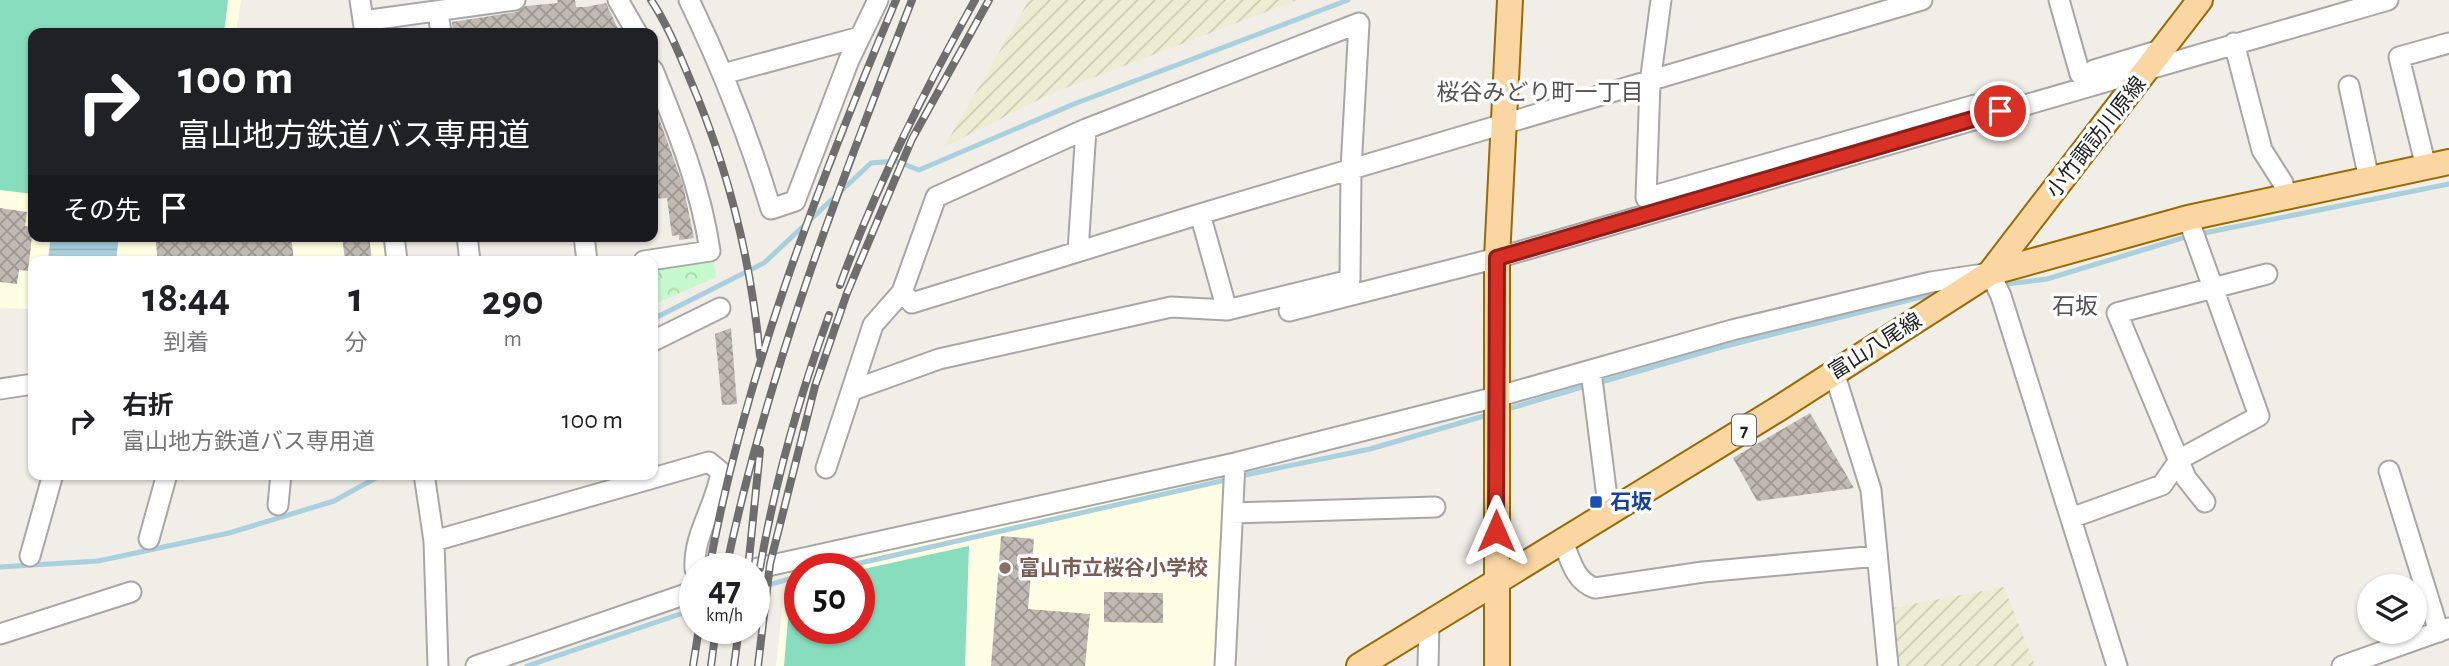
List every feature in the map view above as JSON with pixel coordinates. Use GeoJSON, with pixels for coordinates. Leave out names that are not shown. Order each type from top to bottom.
{"type":"FeatureCollection","features":[{"type":"Feature","properties":{"kind":"main road"},"geometry":{"type":"LineString","coordinates":[[1497,666],[1497,258],[1510,0]]}},
{"type":"Feature","properties":{"kind":"main road","name":"小竹諏訪川原線"},"geometry":{"type":"LineString","coordinates":[[1990,273],[2200,0]]}},
{"type":"Feature","properties":{"kind":"main road","name":"富山八尾線"},"geometry":{"type":"LineString","coordinates":[[1359,666],[1562,539],[1609,513],[1990,273],[2188,218],[2438,165]]}},
{"type":"Feature","properties":{"kind":"street"},"geometry":{"type":"LineString","coordinates":[[360,0],[364,27],[515,0]]}},
{"type":"Feature","properties":{"kind":"street"},"geometry":{"type":"LineString","coordinates":[[618,0],[634,28]]}},
{"type":"Feature","properties":{"kind":"street"},"geometry":{"type":"LineString","coordinates":[[689,0],[723,74],[752,147],[771,209],[795,201],[860,37],[878,0]]}},
{"type":"Feature","properties":{"kind":"street"},"geometry":{"type":"LineString","coordinates":[[1661,0],[1650,83],[1646,198],[2080,74],[2234,43],[2388,0]]}},
{"type":"Feature","properties":{"kind":"street"},"geometry":{"type":"LineString","coordinates":[[902,292],[912,303],[1200,214],[1650,83],[1886,6],[1922,0]]}},
{"type":"Feature","properties":{"kind":"street"},"geometry":{"type":"LineString","coordinates":[[2059,0],[2080,74]]}},
{"type":"Feature","properties":{"kind":"street"},"geometry":{"type":"LineString","coordinates":[[438,12],[440,28]]}},
{"type":"Feature","properties":{"kind":"street"},"geometry":{"type":"LineString","coordinates":[[826,468],[873,325],[902,292],[936,197],[1086,129],[1359,23],[1350,280],[1227,310],[1171,307],[939,359],[853,390]]}},
{"type":"Feature","properties":{"kind":"street"},"geometry":{"type":"LineString","coordinates":[[723,74],[860,37]]}},
{"type":"Feature","properties":{"kind":"street"},"geometry":{"type":"LineString","coordinates":[[2234,43],[2262,150],[2283,183],[2286,196]]}},
{"type":"Feature","properties":{"kind":"street"},"geometry":{"type":"LineString","coordinates":[[2438,165],[2399,57],[2449,43]]}},
{"type":"Feature","properties":{"kind":"street"},"geometry":{"type":"LineString","coordinates":[[1289,311],[1497,258],[2156,59]]}},
{"type":"Feature","properties":{"kind":"street"},"geometry":{"type":"LineString","coordinates":[[2349,86],[2369,179]]}},
{"type":"Feature","properties":{"kind":"street"},"geometry":{"type":"LineString","coordinates":[[658,87],[685,151],[706,220],[710,251],[658,259]]}},
{"type":"Feature","properties":{"kind":"street"},"geometry":{"type":"LineString","coordinates":[[1078,251],[1086,129]]}},
{"type":"Feature","properties":{"kind":"street"},"geometry":{"type":"LineString","coordinates":[[1200,214],[1227,310]]}},
{"type":"Feature","properties":{"kind":"street"},"geometry":{"type":"LineString","coordinates":[[2071,518],[2162,485],[2180,459],[2259,416],[2188,218]]}},
{"type":"Feature","properties":{"kind":"street"},"geometry":{"type":"LineString","coordinates":[[770,565],[1235,463],[1496,397],[1745,327],[1931,282],[1990,273],[2001,296],[2117,666]]}},
{"type":"Feature","properties":{"kind":"street"},"geometry":{"type":"LineString","coordinates":[[2205,502],[2186,478],[2117,313],[2267,274]]}},
{"type":"Feature","properties":{"kind":"street"},"geometry":{"type":"LineString","coordinates":[[658,339],[720,308]]}},
{"type":"Feature","properties":{"kind":"street"},"geometry":{"type":"LineString","coordinates":[[1591,371],[1609,513]]}},
{"type":"Feature","properties":{"kind":"street"},"geometry":{"type":"LineString","coordinates":[[1834,372],[1871,491],[1888,666]]}},
{"type":"Feature","properties":{"kind":"street"},"geometry":{"type":"LineString","coordinates":[[0,389],[28,385]]}},
{"type":"Feature","properties":{"kind":"street"},"geometry":{"type":"LineString","coordinates":[[658,477],[709,462],[720,472],[718,490],[694,553]]}},
{"type":"Feature","properties":{"kind":"street"},"geometry":{"type":"LineString","coordinates":[[1225,666],[1235,463]]}},
{"type":"Feature","properties":{"kind":"street"},"geometry":{"type":"LineString","coordinates":[[2342,666],[2444,630],[2389,471]]}},
{"type":"Feature","properties":{"kind":"street"},"geometry":{"type":"LineString","coordinates":[[30,556],[51,480]]}},
{"type":"Feature","properties":{"kind":"street"},"geometry":{"type":"LineString","coordinates":[[149,538],[165,480]]}},
{"type":"Feature","properties":{"kind":"street"},"geometry":{"type":"LineString","coordinates":[[278,505],[280,480]]}},
{"type":"Feature","properties":{"kind":"street"},"geometry":{"type":"LineString","coordinates":[[425,480],[434,541],[438,666]]}},
{"type":"Feature","properties":{"kind":"street"},"geometry":{"type":"LineString","coordinates":[[434,541],[646,480]]}},
{"type":"Feature","properties":{"kind":"street"},"geometry":{"type":"LineString","coordinates":[[1233,513],[1435,507]]}},
{"type":"Feature","properties":{"kind":"street"},"geometry":{"type":"LineString","coordinates":[[1562,539],[1577,575],[1585,585],[1595,588],[1703,572],[1877,556]]}},
{"type":"Feature","properties":{"kind":"street"},"geometry":{"type":"LineString","coordinates":[[0,634],[131,593]]}},
{"type":"Feature","properties":{"kind":"street"},"geometry":{"type":"LineString","coordinates":[[476,666],[679,596]]}},
{"type":"Feature","properties":{"kind":"street"},"geometry":{"type":"LineString","coordinates":[[1428,666],[1429,622]]}},
{"type":"Feature","properties":{"kind":"shaded area"},"geometry":{"type":"Polygon","coordinates":[[[0,0],[241,0],[237,28],[28,28],[28,242],[389,242],[390,256],[28,256],[28,309],[0,308],[0,0]]]}},
{"type":"Feature","properties":{"kind":"shaded area"},"geometry":{"type":"Polygon","coordinates":[[[1029,0],[1297,0],[1050,94],[944,147],[1029,0]]]}},
{"type":"Feature","properties":{"kind":"shaded area","name":"富山市立桜谷小学校"},"geometry":{"type":"Polygon","coordinates":[[[1222,471],[1230,485],[1216,666],[776,666],[784,593],[784,644],[875,644],[875,553],[847,553],[1222,471]]]}},
{"type":"Feature","properties":{"kind":"shaded area"},"geometry":{"type":"Polygon","coordinates":[[[2004,587],[2035,666],[1897,666],[1892,608],[2004,587]]]}},
{"type":"Feature","properties":{"kind":"green space"},"geometry":{"type":"Polygon","coordinates":[[[0,0],[228,0],[225,28],[28,28],[28,193],[0,190],[0,0]]]}},
{"type":"Feature","properties":{"kind":"green space"},"geometry":{"type":"Polygon","coordinates":[[[713,260],[716,277],[658,303],[658,267],[713,260]]]}},
{"type":"Feature","properties":{"kind":"green space"},"geometry":{"type":"Polygon","coordinates":[[[969,546],[965,666],[784,666],[786,644],[875,644],[875,567],[969,546]]]}},
{"type":"Feature","properties":{"kind":"water"},"geometry":{"type":"Polygon","coordinates":[[[50,242],[118,242],[117,256],[48,256],[50,242]]]}},
{"type":"Feature","properties":{"kind":"building"},"geometry":{"type":"Polygon","coordinates":[[[557,0],[575,0],[576,7],[586,7],[606,3],[618,28],[453,28],[452,22],[517,12],[526,6],[558,3],[557,0]]]}},
{"type":"Feature","properties":{"kind":"building"},"geometry":{"type":"Polygon","coordinates":[[[658,116],[683,185],[694,238],[679,240],[679,235],[672,236],[667,198],[658,199],[658,116]]]}},
{"type":"Feature","properties":{"kind":"building"},"geometry":{"type":"Polygon","coordinates":[[[0,208],[27,212],[25,226],[28,226],[28,242],[31,242],[28,271],[19,270],[17,284],[0,282],[0,208]]]}},
{"type":"Feature","properties":{"kind":"building"},"geometry":{"type":"Polygon","coordinates":[[[156,242],[292,242],[293,256],[157,256],[156,242]]]}},
{"type":"Feature","properties":{"kind":"building"},"geometry":{"type":"Polygon","coordinates":[[[343,242],[370,242],[371,256],[344,256],[343,242]]]}},
{"type":"Feature","properties":{"kind":"building"},"geometry":{"type":"Polygon","coordinates":[[[731,328],[737,404],[722,405],[715,334],[731,328]]]}},
{"type":"Feature","properties":{"kind":"building"},"geometry":{"type":"Polygon","coordinates":[[[1810,413],[1854,488],[1757,501],[1733,458],[1810,413]]]}},
{"type":"Feature","properties":{"kind":"building"},"geometry":{"type":"Polygon","coordinates":[[[1001,536],[1034,539],[1028,609],[1090,614],[1085,666],[991,666],[1001,536]]]}},
{"type":"Feature","properties":{"kind":"building"},"geometry":{"type":"Polygon","coordinates":[[[1104,592],[1163,593],[1163,623],[1104,622],[1104,592]]]}},
{"type":"Feature","properties":{"kind":"waterway"},"geometry":{"type":"LineString","coordinates":[[658,316],[764,263],[871,163],[896,161],[919,170],[1074,104],[1348,0]]}},
{"type":"Feature","properties":{"kind":"waterway"},"geometry":{"type":"LineString","coordinates":[[2199,234],[2449,184]]}},
{"type":"Feature","properties":{"kind":"waterway"},"geometry":{"type":"LineString","coordinates":[[1999,285],[2047,279],[2189,236]]}},
{"type":"Feature","properties":{"kind":"waterway"},"geometry":{"type":"LineString","coordinates":[[1598,383],[1718,348],[1941,292]]}},
{"type":"Feature","properties":{"kind":"waterway"},"geometry":{"type":"LineString","coordinates":[[1504,410],[1589,385]]}},
{"type":"Feature","properties":{"kind":"waterway"},"geometry":{"type":"LineString","coordinates":[[1240,476],[1370,449],[1491,414]]}},
{"type":"Feature","properties":{"kind":"waterway"},"geometry":{"type":"LineString","coordinates":[[875,560],[1230,479]]}},
{"type":"Feature","properties":{"kind":"waterway"},"geometry":{"type":"LineString","coordinates":[[0,567],[98,561],[229,533],[334,501],[372,480]]}},
{"type":"Feature","properties":{"kind":"waterway"},"geometry":{"type":"LineString","coordinates":[[770,584],[784,581]]}},
{"type":"Feature","properties":{"kind":"waterway"},"geometry":{"type":"LineString","coordinates":[[527,666],[679,614]]}},
{"type":"Feature","properties":{"kind":"railway"},"geometry":{"type":"LineString","coordinates":[[651,0],[689,77],[726,179],[751,284],[760,356]]}},
{"type":"Feature","properties":{"kind":"railway"},"geometry":{"type":"LineString","coordinates":[[712,553],[743,423],[787,279],[839,138],[896,0]]}},
{"type":"Feature","properties":{"kind":"railway"},"geometry":{"type":"LineString","coordinates":[[730,553],[762,423],[807,281],[912,0]]}},
{"type":"Feature","properties":{"kind":"railway"},"geometry":{"type":"LineString","coordinates":[[840,285],[902,140],[975,0]]}},
{"type":"Feature","properties":{"kind":"railway"},"geometry":{"type":"LineString","coordinates":[[758,666],[770,564],[815,386],[847,293],[912,139],[989,0]]}},
{"type":"Feature","properties":{"kind":"railway"},"geometry":{"type":"LineString","coordinates":[[763,553],[789,440],[829,315]]}},
{"type":"Feature","properties":{"kind":"railway"},"geometry":{"type":"LineString","coordinates":[[750,553],[760,450]]}},
{"type":"Feature","properties":{"kind":"railway"},"geometry":{"type":"LineString","coordinates":[[693,666],[696,644]]}},
{"type":"Feature","properties":{"kind":"railway"},"geometry":{"type":"LineString","coordinates":[[711,666],[714,644]]}},
{"type":"Feature","properties":{"kind":"railway"},"geometry":{"type":"LineString","coordinates":[[734,666],[737,644]]}},
{"type":"Feature","properties":{"kind":"place","name":"石坂"},"geometry":{"type":"Point","coordinates":[1596,502]}},
{"type":"Feature","properties":{"kind":"place","name":"富山市立桜谷小学校"},"geometry":{"type":"Point","coordinates":[1005,568]}},
{"type":"Feature","properties":{"kind":"district","name":"桜谷みどり町一丁目"},"geometry":{"type":"Point","coordinates":[1540,92]}},
{"type":"Feature","properties":{"kind":"district","name":"石坂"},"geometry":{"type":"Point","coordinates":[2075,306]}},
{"type":"Feature","properties":{"kind":"route"},"geometry":{"type":"LineString","coordinates":[[1496,531],[1497,258],[2000,111]]}}]}
